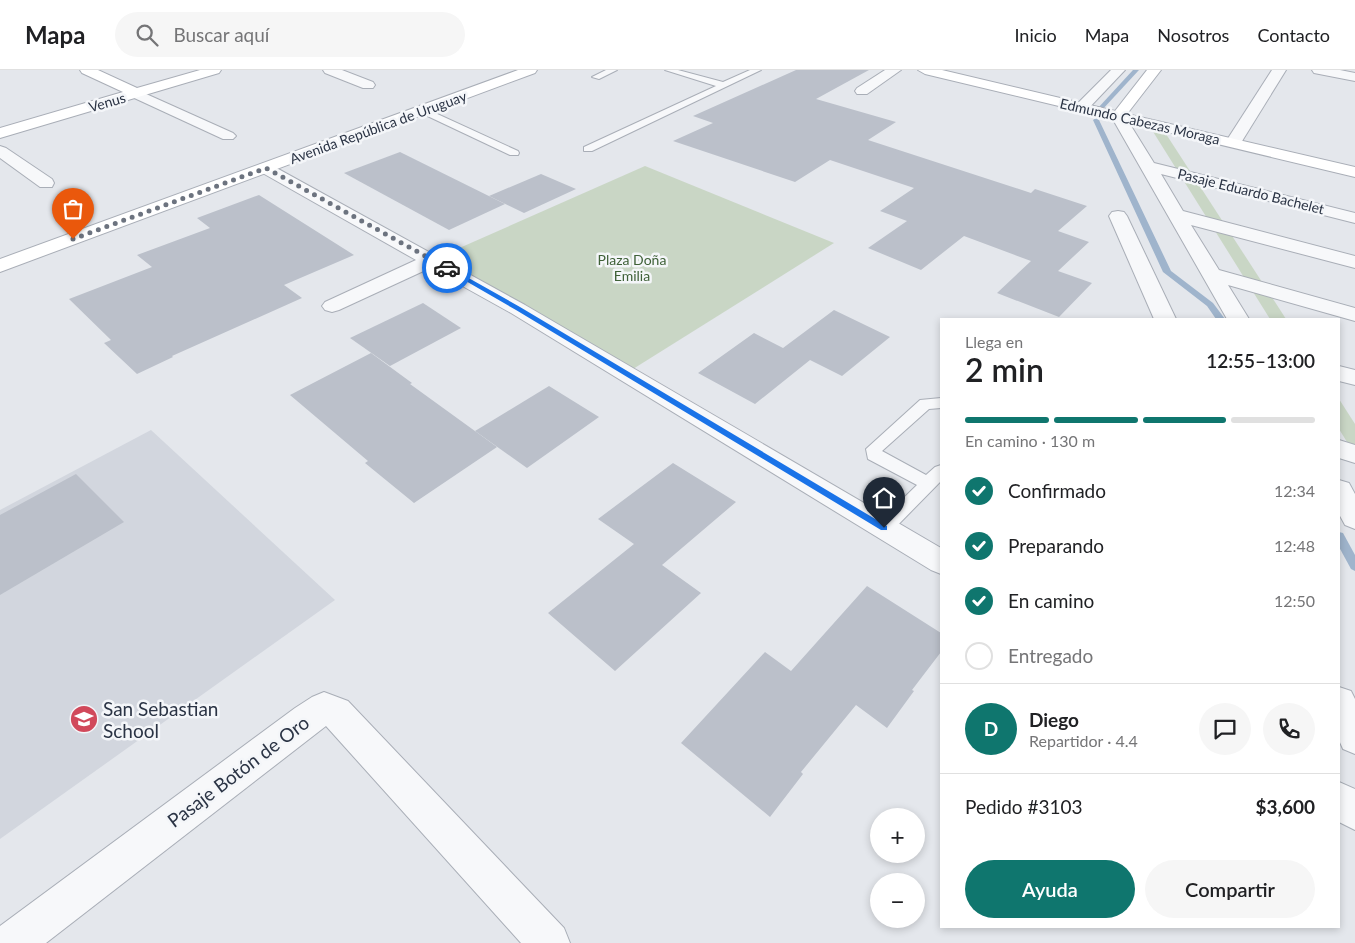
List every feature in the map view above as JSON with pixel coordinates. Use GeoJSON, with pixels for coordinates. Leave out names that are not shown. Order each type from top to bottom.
{"type":"FeatureCollection","features":[{"type":"Feature","properties":{"kind":"street"},"geometry":{"type":"LineString","coordinates":[[87,70],[228,136]]}},
{"type":"Feature","properties":{"kind":"street","name":"Venus"},"geometry":{"type":"LineString","coordinates":[[0,133],[214,70]]}},
{"type":"Feature","properties":{"kind":"street"},"geometry":{"type":"LineString","coordinates":[[330,70],[368,85]]}},
{"type":"Feature","properties":{"kind":"street","name":"Avenida República de Uruguay"},"geometry":{"type":"LineString","coordinates":[[0,266],[530,70]]}},
{"type":"Feature","properties":{"kind":"street"},"geometry":{"type":"LineString","coordinates":[[862,91],[894,70]]}},
{"type":"Feature","properties":{"kind":"street","name":"Edmundo Cabezas Moraga"},"geometry":{"type":"LineString","coordinates":[[925,70],[1355,172]]}},
{"type":"Feature","properties":{"kind":"street"},"geometry":{"type":"LineString","coordinates":[[1082,107],[1118,70]]}},
{"type":"Feature","properties":{"kind":"street"},"geometry":{"type":"LineString","coordinates":[[1154,70],[1118,116],[1237,318]]}},
{"type":"Feature","properties":{"kind":"street"},"geometry":{"type":"LineString","coordinates":[[1233,143],[1279,70]]}},
{"type":"Feature","properties":{"kind":"street"},"geometry":{"type":"LineString","coordinates":[[1319,70],[1355,77]]}},
{"type":"Feature","properties":{"kind":"street"},"geometry":{"type":"LineString","coordinates":[[0,151],[46,183]]}},
{"type":"Feature","properties":{"kind":"street","name":"Pasaje Eduardo Bachelet"},"geometry":{"type":"LineString","coordinates":[[1147,166],[1355,218]]}},
{"type":"Feature","properties":{"kind":"street"},"geometry":{"type":"LineString","coordinates":[[266,168],[518,309],[940,561]]}},
{"type":"Feature","properties":{"kind":"street"},"geometry":{"type":"LineString","coordinates":[[1176,215],[1355,262]]}},
{"type":"Feature","properties":{"kind":"street"},"geometry":{"type":"LineString","coordinates":[[1118,216],[1165,318]]}},
{"type":"Feature","properties":{"kind":"street"},"geometry":{"type":"LineString","coordinates":[[332,306],[432,260]]}},
{"type":"Feature","properties":{"kind":"street"},"geometry":{"type":"LineString","coordinates":[[1211,274],[1355,315]]}},
{"type":"Feature","properties":{"kind":"street"},"geometry":{"type":"LineString","coordinates":[[1340,373],[1355,378]]}},
{"type":"Feature","properties":{"kind":"street"},"geometry":{"type":"LineString","coordinates":[[1340,449],[1355,454]]}},
{"type":"Feature","properties":{"kind":"street"},"geometry":{"type":"LineString","coordinates":[[1340,492],[1355,518]]}},
{"type":"Feature","properties":{"kind":"street"},"geometry":{"type":"LineString","coordinates":[[1340,704],[1355,737]]}},
{"type":"Feature","properties":{"kind":"street","name":"Pasaje Botón de Oro"},"geometry":{"type":"LineString","coordinates":[[12,943],[306,718],[324,708],[336,712],[550,943]]}},
{"type":"Feature","properties":{"kind":"street"},"geometry":{"type":"LineString","coordinates":[[1340,801],[1355,811]]}},
{"type":"Feature","properties":{"kind":"lane"},"geometry":{"type":"LineString","coordinates":[[596,77],[613,70]]}},
{"type":"Feature","properties":{"kind":"lane"},"geometry":{"type":"LineString","coordinates":[[669,70],[722,85]]}},
{"type":"Feature","properties":{"kind":"lane"},"geometry":{"type":"LineString","coordinates":[[588,149],[757,70]]}},
{"type":"Feature","properties":{"kind":"lane"},"geometry":{"type":"LineString","coordinates":[[422,110],[514,152]]}},
{"type":"Feature","properties":{"kind":"lane"},"geometry":{"type":"LineString","coordinates":[[884,528],[935,477],[874,454],[874,450],[925,404],[940,403]]}},
{"type":"Feature","properties":{"kind":"path"},"geometry":{"type":"LineString","coordinates":[[46,183],[90,210]]}},
{"type":"Feature","properties":{"kind":"shaded area","name":"San Sebastian School"},"geometry":{"type":"Polygon","coordinates":[[[151,430],[335,600],[0,839],[0,510],[151,430]]]}},
{"type":"Feature","properties":{"kind":"green space"},"geometry":{"type":"Polygon","coordinates":[[[1152,130],[1166,134],[1285,318],[1269,318],[1152,130]]]}},
{"type":"Feature","properties":{"kind":"green space","name":"Plaza Doña Emilia"},"geometry":{"type":"Polygon","coordinates":[[[645,166],[834,243],[633,369],[439,257],[645,166]]]}},
{"type":"Feature","properties":{"kind":"green space"},"geometry":{"type":"Polygon","coordinates":[[[1340,401],[1355,424],[1355,455],[1340,431],[1340,401]]]}},
{"type":"Feature","properties":{"kind":"building"},"geometry":{"type":"Polygon","coordinates":[[[796,70],[869,70],[816,99],[896,122],[868,140],[1031,193],[1035,189],[1087,206],[1058,231],[1089,242],[1058,271],[1092,283],[1059,317],[997,293],[1031,261],[964,236],[921,270],[868,248],[907,221],[880,211],[914,188],[830,160],[795,182],[673,141],[713,123],[693,116],[796,70]]]}},
{"type":"Feature","properties":{"kind":"building"},"geometry":{"type":"Polygon","coordinates":[[[400,152],[505,204],[449,230],[344,173],[400,152]]]}},
{"type":"Feature","properties":{"kind":"building"},"geometry":{"type":"Polygon","coordinates":[[[541,174],[576,189],[524,213],[489,196],[541,174]]]}},
{"type":"Feature","properties":{"kind":"building"},"geometry":{"type":"Polygon","coordinates":[[[259,195],[354,255],[284,285],[302,298],[172,356],[137,374],[104,343],[111,340],[69,299],[152,267],[137,255],[210,228],[197,218],[259,195]]]}},
{"type":"Feature","properties":{"kind":"building"},"geometry":{"type":"Polygon","coordinates":[[[423,303],[461,328],[390,366],[350,338],[423,303]]]}},
{"type":"Feature","properties":{"kind":"building"},"geometry":{"type":"Polygon","coordinates":[[[834,310],[890,337],[842,376],[810,360],[755,404],[698,373],[754,333],[783,348],[834,310]]]}},
{"type":"Feature","properties":{"kind":"building"},"geometry":{"type":"Polygon","coordinates":[[[371,353],[412,383],[410,384],[497,447],[414,503],[365,463],[368,461],[290,395],[371,353]]]}},
{"type":"Feature","properties":{"kind":"building"},"geometry":{"type":"Polygon","coordinates":[[[549,386],[599,417],[527,468],[475,431],[549,386]]]}},
{"type":"Feature","properties":{"kind":"building"},"geometry":{"type":"Polygon","coordinates":[[[673,463],[736,502],[662,565],[701,593],[615,671],[548,613],[634,544],[598,519],[673,463]]]}},
{"type":"Feature","properties":{"kind":"building"},"geometry":{"type":"Polygon","coordinates":[[[76,474],[124,522],[0,595],[0,515],[76,474]]]}},
{"type":"Feature","properties":{"kind":"building"},"geometry":{"type":"Polygon","coordinates":[[[867,586],[940,632],[940,653],[912,690],[914,691],[887,728],[856,705],[801,772],[803,774],[770,817],[681,743],[765,652],[791,671],[867,586]]]}},
{"type":"Feature","properties":{"kind":"waterway"},"geometry":{"type":"LineString","coordinates":[[1100,109],[1136,70]]}},
{"type":"Feature","properties":{"kind":"waterway"},"geometry":{"type":"LineString","coordinates":[[1096,120],[1167,272],[1210,304],[1220,318]]}},
{"type":"Feature","properties":{"kind":"waterway"},"geometry":{"type":"LineString","coordinates":[[1340,538],[1355,566]]}},
{"type":"Feature","properties":{"kind":"way so far"},"geometry":{"type":"LineString","coordinates":[[73,239],[266,168],[447,268]]}},
{"type":"Feature","properties":{"kind":"place","name":"San Sebastian School"},"geometry":{"type":"Point","coordinates":[84,719]}},
{"type":"Feature","properties":{"kind":"route"},"geometry":{"type":"LineString","coordinates":[[447,268],[884,528]]}}]}
